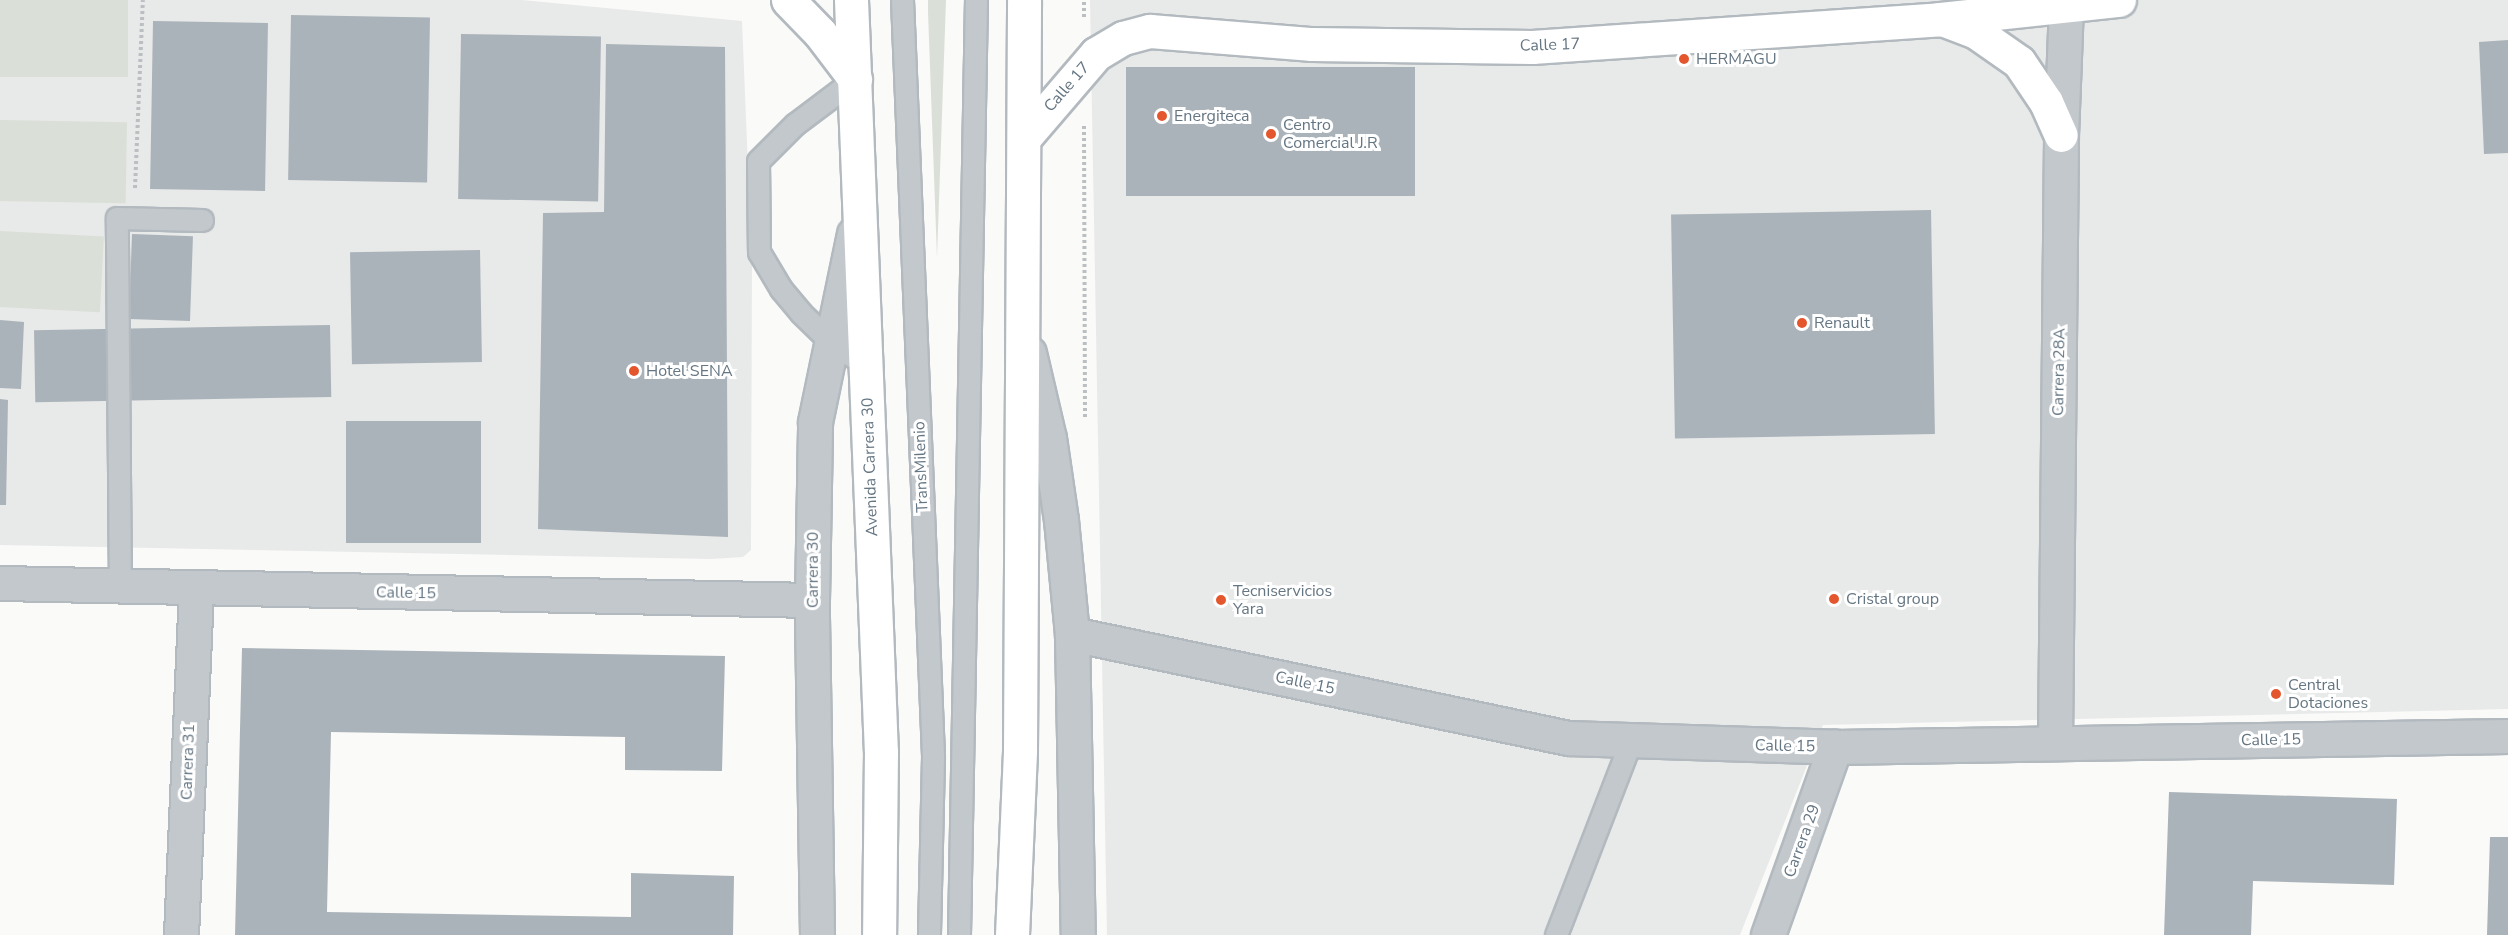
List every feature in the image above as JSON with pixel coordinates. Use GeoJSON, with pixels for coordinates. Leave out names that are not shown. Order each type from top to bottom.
{"type":"FeatureCollection","features":[{"type":"Feature","properties":{"kind":"main road"},"geometry":{"type":"LineString","coordinates":[[788,0],[820,33],[855,79]]}},
{"type":"Feature","properties":{"kind":"main road","name":"Avenida Carrera 30"},"geometry":{"type":"LineString","coordinates":[[851,0],[881,752],[879,935]]}},
{"type":"Feature","properties":{"kind":"main road"},"geometry":{"type":"LineString","coordinates":[[1012,935],[1020,750],[1024,0]]}},
{"type":"Feature","properties":{"kind":"main road","name":"Calle 17"},"geometry":{"type":"LineString","coordinates":[[1024,138],[1096,54],[1123,38],[1150,30],[1312,44],[1532,47],[1940,19],[2066,3],[2119,0]]}},
{"type":"Feature","properties":{"kind":"main road"},"geometry":{"type":"LineString","coordinates":[[1940,19],[1976,32],[2019,62],[2035,82],[2061,135]]}},
{"type":"Feature","properties":{"kind":"street","name":"Carrera 28A"},"geometry":{"type":"LineString","coordinates":[[2055,743],[2061,135],[2066,3]]}},
{"type":"Feature","properties":{"kind":"street","name":"Carrera 30"},"geometry":{"type":"LineString","coordinates":[[817,935],[812,600],[815,422],[859,209]]}},
{"type":"Feature","properties":{"kind":"street"},"geometry":{"type":"LineString","coordinates":[[1023,327],[1049,438],[1072,634],[1078,935]]}},
{"type":"Feature","properties":{"kind":"street","name":"Calle 15"},"geometry":{"type":"LineString","coordinates":[[0,583],[196,589],[812,600]]}},
{"type":"Feature","properties":{"kind":"street","name":"Carrera 31"},"geometry":{"type":"LineString","coordinates":[[181,935],[196,589]]}},
{"type":"Feature","properties":{"kind":"street","name":"Calle 15"},"geometry":{"type":"LineString","coordinates":[[1072,634],[1568,738],[1630,743],[1835,747],[2508,736]]}},
{"type":"Feature","properties":{"kind":"street","name":"Carrera 29"},"geometry":{"type":"LineString","coordinates":[[1768,935],[1835,747]]}},
{"type":"Feature","properties":{"kind":"lane","name":"TransMilenio"},"geometry":{"type":"LineString","coordinates":[[902,0],[933,757],[929,935]]}},
{"type":"Feature","properties":{"kind":"lane"},"geometry":{"type":"LineString","coordinates":[[959,935],[960,757],[976,0]]}},
{"type":"Feature","properties":{"kind":"lane"},"geometry":{"type":"LineString","coordinates":[[855,79],[795,124],[758,161],[759,252],[781,289],[832,343],[866,365]]}},
{"type":"Feature","properties":{"kind":"lane"},"geometry":{"type":"LineString","coordinates":[[120,587],[117,218],[202,220]]}},
{"type":"Feature","properties":{"kind":"lane"},"geometry":{"type":"LineString","coordinates":[[1556,935],[1630,743]]}},
{"type":"Feature","properties":{"kind":"path"},"geometry":{"type":"LineString","coordinates":[[134,218],[143,0]]}},
{"type":"Feature","properties":{"kind":"path"},"geometry":{"type":"LineString","coordinates":[[1084,0],[1085,424]]}},
{"type":"Feature","properties":{"kind":"shaded area"},"geometry":{"type":"Polygon","coordinates":[[[0,0],[522,0],[742,21],[752,264],[751,550],[743,557],[711,559],[0,545],[0,0]]]}},
{"type":"Feature","properties":{"kind":"shaded area"},"geometry":{"type":"Polygon","coordinates":[[[0,0],[128,0],[128,77],[0,77],[0,0]]]}},
{"type":"Feature","properties":{"kind":"shaded area"},"geometry":{"type":"Polygon","coordinates":[[[928,0],[946,0],[937,257],[928,12],[928,0]]]}},
{"type":"Feature","properties":{"kind":"shaded area"},"geometry":{"type":"Polygon","coordinates":[[[1090,0],[2508,0],[2508,709],[1823,725],[1740,935],[1107,935],[1090,0]]]}},
{"type":"Feature","properties":{"kind":"shaded area"},"geometry":{"type":"Polygon","coordinates":[[[0,120],[127,122],[126,203],[0,201],[0,120]]]}},
{"type":"Feature","properties":{"kind":"shaded area"},"geometry":{"type":"Polygon","coordinates":[[[0,231],[104,236],[100,312],[0,307],[0,231]]]}},
{"type":"Feature","properties":{"kind":"building"},"geometry":{"type":"Polygon","coordinates":[[[291,15],[430,17],[427,182],[288,180],[291,15]]]}},
{"type":"Feature","properties":{"kind":"building"},"geometry":{"type":"Polygon","coordinates":[[[153,21],[268,23],[265,191],[150,189],[153,21]]]}},
{"type":"Feature","properties":{"kind":"building"},"geometry":{"type":"Polygon","coordinates":[[[461,34],[601,36],[598,201],[458,199],[461,34]]]}},
{"type":"Feature","properties":{"kind":"building"},"geometry":{"type":"Polygon","coordinates":[[[2508,40],[2508,153],[2484,154],[2479,42],[2508,40]]]}},
{"type":"Feature","properties":{"kind":"building","name":"Hotel SENA"},"geometry":{"type":"Polygon","coordinates":[[[606,44],[725,47],[728,537],[538,529],[543,213],[604,212],[606,44]]]}},
{"type":"Feature","properties":{"kind":"building","name":"Centro Comercial J.R"},"geometry":{"type":"Polygon","coordinates":[[[1126,67],[1415,67],[1415,196],[1126,196],[1126,67]]]}},
{"type":"Feature","properties":{"kind":"building","name":"Renault"},"geometry":{"type":"Polygon","coordinates":[[[1931,210],[1935,434],[1675,439],[1671,215],[1931,210]]]}},
{"type":"Feature","properties":{"kind":"building"},"geometry":{"type":"Polygon","coordinates":[[[132,234],[193,236],[190,321],[129,319],[132,234]]]}},
{"type":"Feature","properties":{"kind":"building"},"geometry":{"type":"Polygon","coordinates":[[[480,250],[482,362],[352,364],[350,252],[480,250]]]}},
{"type":"Feature","properties":{"kind":"building"},"geometry":{"type":"Polygon","coordinates":[[[0,320],[24,322],[21,389],[0,388],[0,320]]]}},
{"type":"Feature","properties":{"kind":"building"},"geometry":{"type":"Polygon","coordinates":[[[330,325],[331,397],[35,402],[34,330],[330,325]]]}},
{"type":"Feature","properties":{"kind":"building"},"geometry":{"type":"Polygon","coordinates":[[[0,399],[8,400],[6,505],[0,505],[0,399]]]}},
{"type":"Feature","properties":{"kind":"building"},"geometry":{"type":"Polygon","coordinates":[[[346,421],[481,421],[481,543],[346,543],[346,421]]]}},
{"type":"Feature","properties":{"kind":"building"},"geometry":{"type":"Polygon","coordinates":[[[242,648],[725,656],[722,771],[625,770],[625,737],[331,732],[327,912],[631,917],[631,873],[734,876],[733,935],[235,935],[242,648]]]}},
{"type":"Feature","properties":{"kind":"building"},"geometry":{"type":"Polygon","coordinates":[[[2169,792],[2397,799],[2394,885],[2253,881],[2251,935],[2164,935],[2169,792]]]}},
{"type":"Feature","properties":{"kind":"building"},"geometry":{"type":"Polygon","coordinates":[[[2490,837],[2508,837],[2508,935],[2487,935],[2490,837]]]}},
{"type":"Feature","properties":{"kind":"place","name":"HERMAGU"},"geometry":{"type":"Point","coordinates":[1684,59]}},
{"type":"Feature","properties":{"kind":"place","name":"Energiteca"},"geometry":{"type":"Point","coordinates":[1162,116]}},
{"type":"Feature","properties":{"kind":"place","name":"Centro Comercial J.R"},"geometry":{"type":"Point","coordinates":[1271,134]}},
{"type":"Feature","properties":{"kind":"place","name":"Renault"},"geometry":{"type":"Point","coordinates":[1802,323]}},
{"type":"Feature","properties":{"kind":"place","name":"Hotel SENA"},"geometry":{"type":"Point","coordinates":[634,371]}},
{"type":"Feature","properties":{"kind":"place","name":"Cristal group"},"geometry":{"type":"Point","coordinates":[1834,599]}},
{"type":"Feature","properties":{"kind":"place","name":"Tecniservicios Yara"},"geometry":{"type":"Point","coordinates":[1221,600]}},
{"type":"Feature","properties":{"kind":"place","name":"Central Dotaciones"},"geometry":{"type":"Point","coordinates":[2276,694]}}]}
